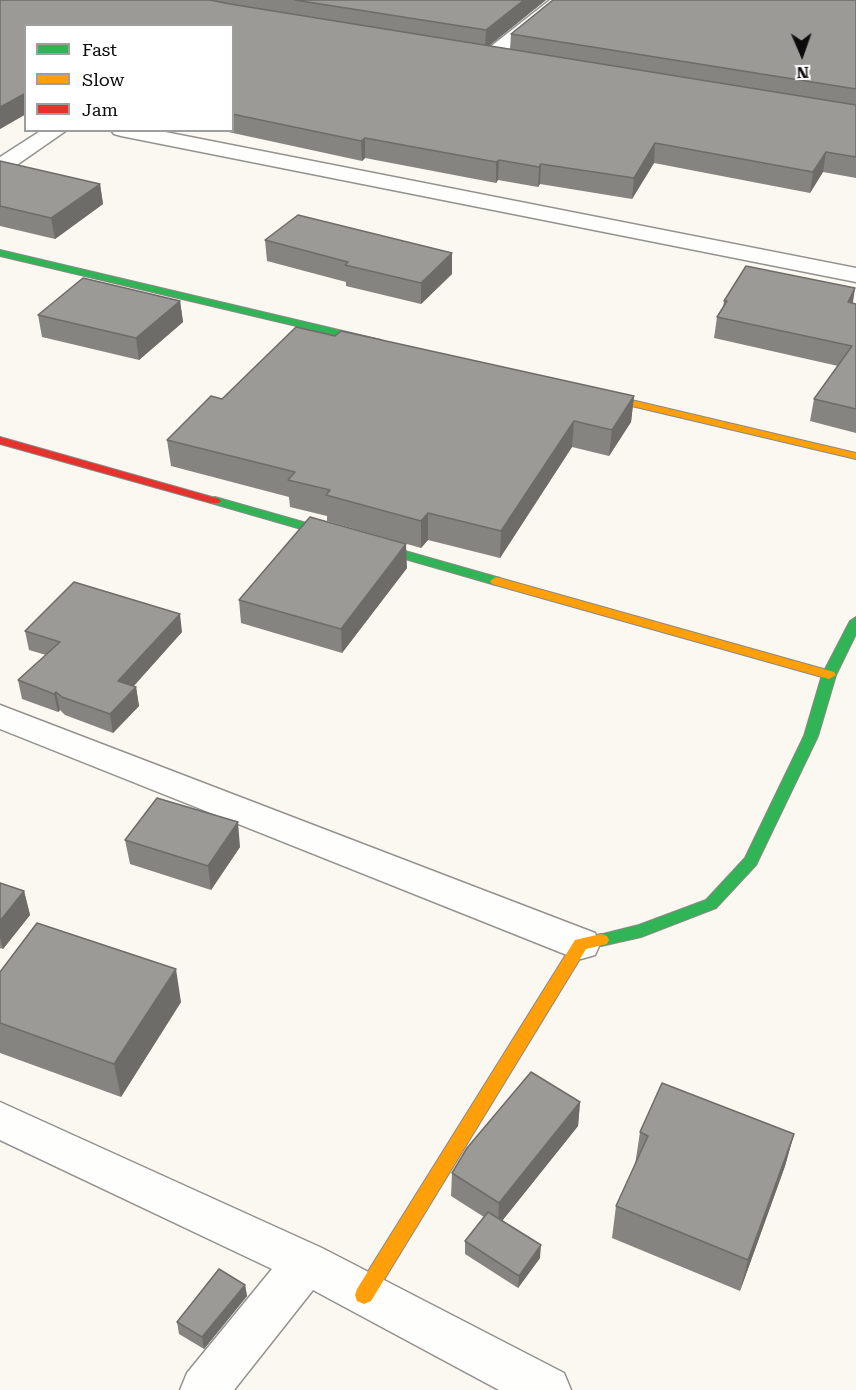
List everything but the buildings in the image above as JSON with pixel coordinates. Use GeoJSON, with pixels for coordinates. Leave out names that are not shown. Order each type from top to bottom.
{"type":"FeatureCollection","features":[{"type":"Feature","properties":{"kind":"street"},"geometry":{"type":"LineString","coordinates":[[492,56],[561,0]]}},
{"type":"Feature","properties":{"kind":"street"},"geometry":{"type":"LineString","coordinates":[[469,52],[516,59]]}},
{"type":"Feature","properties":{"kind":"street"},"geometry":{"type":"LineString","coordinates":[[0,166],[54,132]]}},
{"type":"Feature","properties":{"kind":"street"},"geometry":{"type":"LineString","coordinates":[[131,132],[856,275]]}},
{"type":"Feature","properties":{"kind":"street"},"geometry":{"type":"LineString","coordinates":[[0,253],[393,346]]}},
{"type":"Feature","properties":{"kind":"street"},"geometry":{"type":"LineString","coordinates":[[578,390],[856,456]]}},
{"type":"Feature","properties":{"kind":"street"},"geometry":{"type":"LineString","coordinates":[[0,440],[829,675]]}},
{"type":"Feature","properties":{"kind":"street"},"geometry":{"type":"LineString","coordinates":[[0,716],[581,944],[641,930],[711,904],[752,861],[811,736],[829,675],[856,621]]}},
{"type":"Feature","properties":{"kind":"street"},"geometry":{"type":"LineString","coordinates":[[364,1295],[581,944]]}},
{"type":"Feature","properties":{"kind":"street"},"geometry":{"type":"LineString","coordinates":[[0,1120],[306,1263],[547,1390]]}},
{"type":"Feature","properties":{"kind":"street"},"geometry":{"type":"LineString","coordinates":[[204,1390],[306,1263]]}},
{"type":"Feature","properties":{"kind":"traffic: fast"},"geometry":{"type":"LineString","coordinates":[[0,253],[381,343]]}},
{"type":"Feature","properties":{"kind":"traffic: fast"},"geometry":{"type":"LineString","coordinates":[[215,501],[496,581]]}},
{"type":"Feature","properties":{"kind":"traffic: fast"},"geometry":{"type":"LineString","coordinates":[[601,940],[641,931],[711,904],[751,861],[811,736],[829,675],[856,621]]}},
{"type":"Feature","properties":{"kind":"traffic: slow"},"geometry":{"type":"LineString","coordinates":[[589,393],[856,456]]}},
{"type":"Feature","properties":{"kind":"traffic: slow"},"geometry":{"type":"LineString","coordinates":[[496,581],[829,675]]}},
{"type":"Feature","properties":{"kind":"traffic: slow"},"geometry":{"type":"LineString","coordinates":[[364,1295],[581,944],[601,940]]}},
{"type":"Feature","properties":{"kind":"traffic: jam"},"geometry":{"type":"LineString","coordinates":[[0,440],[215,501]]}}]}
